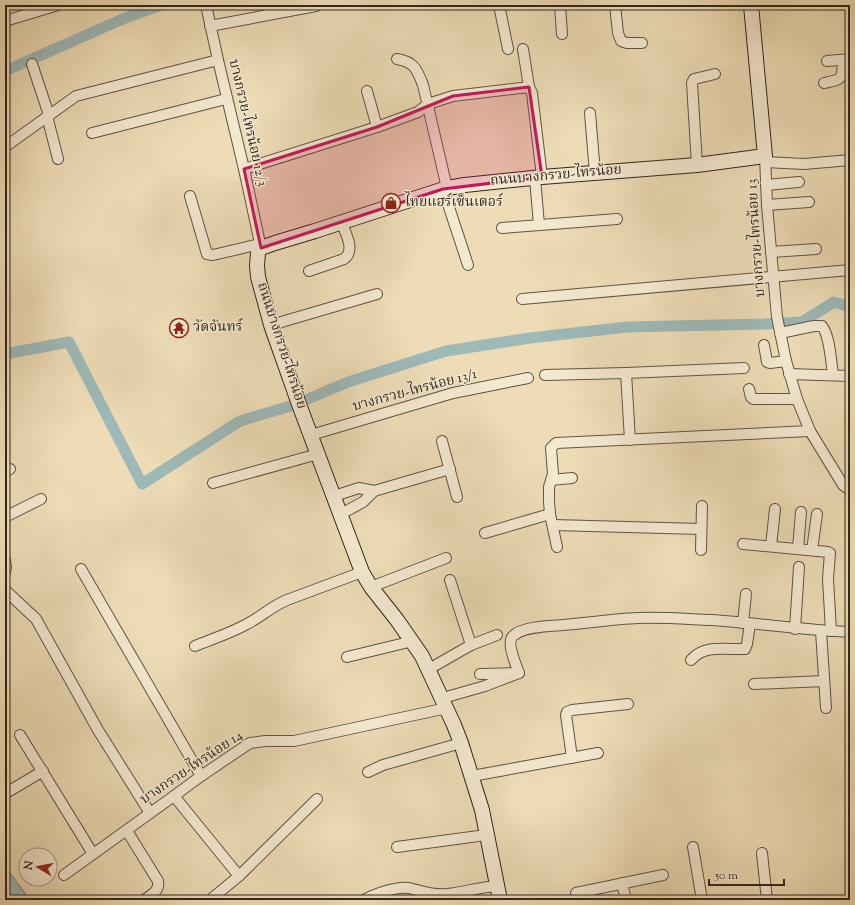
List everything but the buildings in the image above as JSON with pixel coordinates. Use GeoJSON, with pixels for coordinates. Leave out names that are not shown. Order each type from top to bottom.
{"type":"FeatureCollection","features":[{"type":"Feature","properties":{"kind":"main road"},"geometry":{"type":"LineString","coordinates":[[751,5],[765,164]]}},
{"type":"Feature","properties":{"kind":"main road","name":"ถนนบางกรวย-ไทรน้อย"},"geometry":{"type":"LineString","coordinates":[[500,900],[482,810],[461,743],[445,703],[429,669],[413,641],[371,587],[362,572],[300,407],[271,324],[258,277],[257,258],[260,246],[342,223],[445,189],[465,185],[697,165],[765,164]]}},
{"type":"Feature","properties":{"kind":"street"},"geometry":{"type":"LineString","coordinates":[[5,21],[58,5]]}},
{"type":"Feature","properties":{"kind":"street","name":"บางกรวย-ไทรน้อย 12/3"},"geometry":{"type":"LineString","coordinates":[[206,5],[226,99],[244,169],[260,246]]}},
{"type":"Feature","properties":{"kind":"street"},"geometry":{"type":"LineString","coordinates":[[500,5],[508,48]]}},
{"type":"Feature","properties":{"kind":"street"},"geometry":{"type":"LineString","coordinates":[[560,5],[562,34]]}},
{"type":"Feature","properties":{"kind":"street"},"geometry":{"type":"LineString","coordinates":[[615,5],[618,33],[621,40],[627,43],[642,43]]}},
{"type":"Feature","properties":{"kind":"street"},"geometry":{"type":"LineString","coordinates":[[210,26],[316,6]]}},
{"type":"Feature","properties":{"kind":"street"},"geometry":{"type":"LineString","coordinates":[[524,49],[529,87],[532,94],[539,178],[539,225]]}},
{"type":"Feature","properties":{"kind":"street"},"geometry":{"type":"LineString","coordinates":[[397,59],[406,60],[411,63],[423,85],[445,189],[468,265]]}},
{"type":"Feature","properties":{"kind":"street"},"geometry":{"type":"LineString","coordinates":[[824,83],[838,80],[840,78],[846,59],[827,61]]}},
{"type":"Feature","properties":{"kind":"street"},"geometry":{"type":"LineString","coordinates":[[5,147],[76,96],[218,60]]}},
{"type":"Feature","properties":{"kind":"street"},"geometry":{"type":"LineString","coordinates":[[32,64],[48,116],[58,159]]}},
{"type":"Feature","properties":{"kind":"street"},"geometry":{"type":"LineString","coordinates":[[697,165],[692,83],[694,79],[715,74]]}},
{"type":"Feature","properties":{"kind":"street"},"geometry":{"type":"LineString","coordinates":[[244,169],[377,127],[418,112],[428,104],[453,96],[529,87]]}},
{"type":"Feature","properties":{"kind":"street"},"geometry":{"type":"LineString","coordinates":[[367,92],[377,127]]}},
{"type":"Feature","properties":{"kind":"street"},"geometry":{"type":"LineString","coordinates":[[92,133],[226,99]]}},
{"type":"Feature","properties":{"kind":"street"},"geometry":{"type":"LineString","coordinates":[[590,113],[595,173]]}},
{"type":"Feature","properties":{"kind":"street"},"geometry":{"type":"LineString","coordinates":[[765,164],[804,164],[850,160]]}},
{"type":"Feature","properties":{"kind":"street","name":"บางกรวย-ไทรน้อย 13"},"geometry":{"type":"LineString","coordinates":[[765,164],[777,317],[789,374],[810,431],[843,485],[850,490]]}},
{"type":"Feature","properties":{"kind":"street"},"geometry":{"type":"LineString","coordinates":[[766,185],[799,182]]}},
{"type":"Feature","properties":{"kind":"street"},"geometry":{"type":"LineString","coordinates":[[190,196],[207,254],[213,255],[260,246]]}},
{"type":"Feature","properties":{"kind":"street"},"geometry":{"type":"LineString","coordinates":[[768,205],[809,202]]}},
{"type":"Feature","properties":{"kind":"street"},"geometry":{"type":"LineString","coordinates":[[502,228],[617,219]]}},
{"type":"Feature","properties":{"kind":"street"},"geometry":{"type":"LineString","coordinates":[[309,271],[344,259],[348,256],[350,248],[342,223]]}},
{"type":"Feature","properties":{"kind":"street"},"geometry":{"type":"LineString","coordinates":[[771,252],[816,249]]}},
{"type":"Feature","properties":{"kind":"street"},"geometry":{"type":"LineString","coordinates":[[522,299],[850,270]]}},
{"type":"Feature","properties":{"kind":"street"},"geometry":{"type":"LineString","coordinates":[[271,324],[377,294]]}},
{"type":"Feature","properties":{"kind":"street"},"geometry":{"type":"LineString","coordinates":[[780,331],[822,326],[825,330],[827,338],[833,375]]}},
{"type":"Feature","properties":{"kind":"street"},"geometry":{"type":"LineString","coordinates":[[764,345],[767,362],[786,361]]}},
{"type":"Feature","properties":{"kind":"street"},"geometry":{"type":"LineString","coordinates":[[545,375],[626,374],[744,368]]}},
{"type":"Feature","properties":{"kind":"street"},"geometry":{"type":"LineString","coordinates":[[626,374],[630,440]]}},
{"type":"Feature","properties":{"kind":"street"},"geometry":{"type":"LineString","coordinates":[[789,374],[850,376]]}},
{"type":"Feature","properties":{"kind":"street","name":"บางกรวย-ไทรน้อย 13/1"},"geometry":{"type":"LineString","coordinates":[[311,435],[453,393],[528,378]]}},
{"type":"Feature","properties":{"kind":"street"},"geometry":{"type":"LineString","coordinates":[[749,389],[753,399],[797,399]]}},
{"type":"Feature","properties":{"kind":"street"},"geometry":{"type":"LineString","coordinates":[[557,547],[550,514],[548,494],[553,467],[552,448],[556,443],[810,431]]}},
{"type":"Feature","properties":{"kind":"street"},"geometry":{"type":"LineString","coordinates":[[442,441],[457,497]]}},
{"type":"Feature","properties":{"kind":"street"},"geometry":{"type":"LineString","coordinates":[[213,483],[318,454]]}},
{"type":"Feature","properties":{"kind":"street"},"geometry":{"type":"LineString","coordinates":[[334,496],[359,488],[374,491],[450,469]]}},
{"type":"Feature","properties":{"kind":"street"},"geometry":{"type":"LineString","coordinates":[[551,480],[572,478]]}},
{"type":"Feature","properties":{"kind":"street"},"geometry":{"type":"LineString","coordinates":[[341,514],[363,502],[374,491]]}},
{"type":"Feature","properties":{"kind":"street"},"geometry":{"type":"LineString","coordinates":[[5,517],[41,499]]}},
{"type":"Feature","properties":{"kind":"street"},"geometry":{"type":"LineString","coordinates":[[701,550],[702,506]]}},
{"type":"Feature","properties":{"kind":"street"},"geometry":{"type":"LineString","coordinates":[[771,546],[775,509]]}},
{"type":"Feature","properties":{"kind":"street"},"geometry":{"type":"LineString","coordinates":[[798,549],[801,512]]}},
{"type":"Feature","properties":{"kind":"street"},"geometry":{"type":"LineString","coordinates":[[485,534],[550,514]]}},
{"type":"Feature","properties":{"kind":"street"},"geometry":{"type":"LineString","coordinates":[[812,550],[817,514]]}},
{"type":"Feature","properties":{"kind":"street"},"geometry":{"type":"LineString","coordinates":[[553,525],[701,529]]}},
{"type":"Feature","properties":{"kind":"street"},"geometry":{"type":"LineString","coordinates":[[743,544],[812,550],[828,552],[831,555],[828,580],[824,681],[826,708]]}},
{"type":"Feature","properties":{"kind":"street"},"geometry":{"type":"LineString","coordinates":[[371,587],[446,558]]}},
{"type":"Feature","properties":{"kind":"street"},"geometry":{"type":"LineString","coordinates":[[5,560],[5,572]]}},
{"type":"Feature","properties":{"kind":"street"},"geometry":{"type":"LineString","coordinates":[[795,629],[799,567]]}},
{"type":"Feature","properties":{"kind":"street"},"geometry":{"type":"LineString","coordinates":[[81,569],[201,776]]}},
{"type":"Feature","properties":{"kind":"street"},"geometry":{"type":"LineString","coordinates":[[195,646],[246,625],[281,602],[362,572]]}},
{"type":"Feature","properties":{"kind":"street"},"geometry":{"type":"LineString","coordinates":[[450,580],[471,645]]}},
{"type":"Feature","properties":{"kind":"street"},"geometry":{"type":"LineString","coordinates":[[5,590],[36,619],[98,730],[150,813]]}},
{"type":"Feature","properties":{"kind":"street"},"geometry":{"type":"LineString","coordinates":[[691,660],[696,654],[712,649],[745,649],[747,644],[746,594]]}},
{"type":"Feature","properties":{"kind":"street"},"geometry":{"type":"LineString","coordinates":[[480,674],[519,673],[512,650],[511,639],[513,635],[526,629],[638,618],[704,620],[795,629],[850,632]]}},
{"type":"Feature","properties":{"kind":"street"},"geometry":{"type":"LineString","coordinates":[[429,669],[471,645],[497,635]]}},
{"type":"Feature","properties":{"kind":"street"},"geometry":{"type":"LineString","coordinates":[[347,657],[413,641]]}},
{"type":"Feature","properties":{"kind":"street","name":"บางกรวย-ไทรน้อย 14"},"geometry":{"type":"LineString","coordinates":[[64,875],[127,831],[201,776],[250,743],[265,741],[294,741],[445,703],[519,673]]}},
{"type":"Feature","properties":{"kind":"street"},"geometry":{"type":"LineString","coordinates":[[754,684],[824,681]]}},
{"type":"Feature","properties":{"kind":"street"},"geometry":{"type":"LineString","coordinates":[[572,758],[566,715],[567,712],[572,710],[628,704]]}},
{"type":"Feature","properties":{"kind":"street"},"geometry":{"type":"LineString","coordinates":[[20,735],[43,770],[93,854]]}},
{"type":"Feature","properties":{"kind":"street"},"geometry":{"type":"LineString","coordinates":[[368,772],[383,765],[461,743]]}},
{"type":"Feature","properties":{"kind":"street"},"geometry":{"type":"LineString","coordinates":[[472,776],[598,753]]}},
{"type":"Feature","properties":{"kind":"street"},"geometry":{"type":"LineString","coordinates":[[6,793],[43,770]]}},
{"type":"Feature","properties":{"kind":"street"},"geometry":{"type":"LineString","coordinates":[[174,796],[239,876]]}},
{"type":"Feature","properties":{"kind":"street"},"geometry":{"type":"LineString","coordinates":[[210,900],[239,876],[317,799]]}},
{"type":"Feature","properties":{"kind":"street"},"geometry":{"type":"LineString","coordinates":[[127,831],[158,881],[159,886],[156,891],[144,900]]}},
{"type":"Feature","properties":{"kind":"street"},"geometry":{"type":"LineString","coordinates":[[396,847],[486,835]]}},
{"type":"Feature","properties":{"kind":"street"},"geometry":{"type":"LineString","coordinates":[[693,847],[702,900]]}},
{"type":"Feature","properties":{"kind":"street"},"geometry":{"type":"LineString","coordinates":[[762,853],[766,900]]}},
{"type":"Feature","properties":{"kind":"street"},"geometry":{"type":"LineString","coordinates":[[576,893],[663,875]]}},
{"type":"Feature","properties":{"kind":"street"},"geometry":{"type":"LineString","coordinates":[[622,883],[626,900]]}},
{"type":"Feature","properties":{"kind":"street"},"geometry":{"type":"LineString","coordinates":[[364,900],[374,895],[404,888],[434,895],[497,886]]}},
{"type":"Feature","properties":{"kind":"highlighted area"},"geometry":{"type":"Polygon","coordinates":[[[529,87],[542,177],[443,189],[261,248],[244,169],[377,127],[453,96],[529,87]]]}},
{"type":"Feature","properties":{"kind":"water"},"geometry":{"type":"Polygon","coordinates":[[[5,866],[18,884],[18,887],[20,887],[30,900],[5,900],[5,866]]]}},
{"type":"Feature","properties":{"kind":"waterway"},"geometry":{"type":"LineString","coordinates":[[5,71],[125,18],[161,5]]}},
{"type":"Feature","properties":{"kind":"waterway"},"geometry":{"type":"LineString","coordinates":[[5,354],[69,342],[142,484],[240,421],[294,405],[348,382],[446,351],[530,338],[627,327],[802,322],[834,302],[850,307]]}},
{"type":"Feature","properties":{"kind":"place","name":"ไทยแฮร์เซ็นเตอร์"},"geometry":{"type":"Point","coordinates":[391,203]}},
{"type":"Feature","properties":{"kind":"place","name":"วัดจันทร์"},"geometry":{"type":"Point","coordinates":[179,328]}}]}
